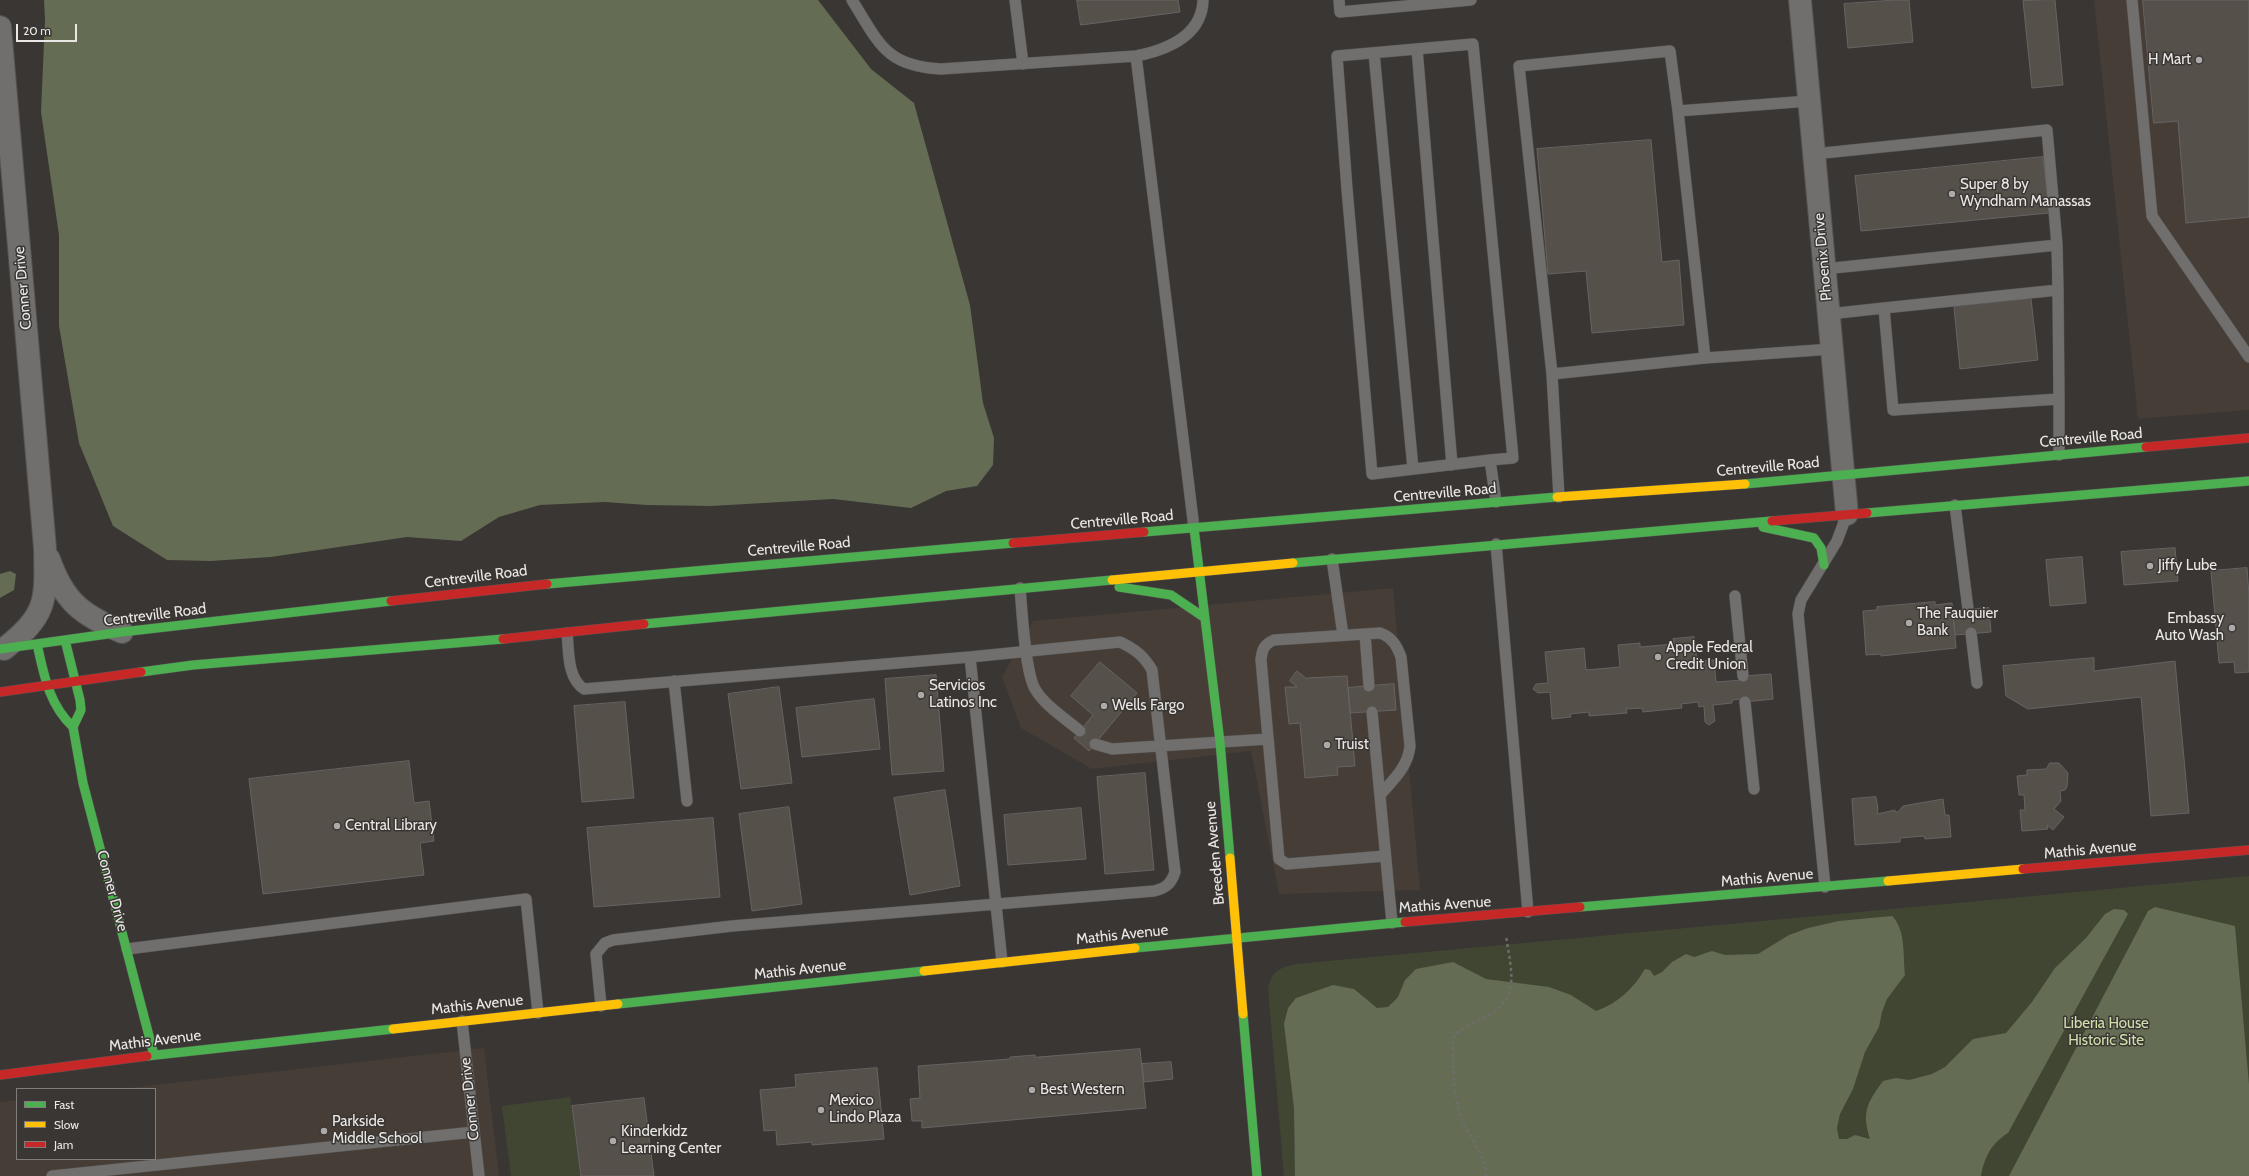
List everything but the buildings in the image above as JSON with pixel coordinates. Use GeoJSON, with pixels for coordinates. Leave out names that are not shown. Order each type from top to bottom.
{"type":"FeatureCollection","features":[{"type":"Feature","properties":{"kind":"main road","name":"Centreville Road"},"geometry":{"type":"LineString","coordinates":[[2,649],[122,632],[578,580],[1496,502],[1759,483],[1843,474],[2249,438]]}},
{"type":"Feature","properties":{"kind":"main road"},"geometry":{"type":"LineString","coordinates":[[0,692],[76,680],[193,665],[567,633],[725,615],[1496,544],[1955,505],[2249,482]]}},
{"type":"Feature","properties":{"kind":"main road"},"geometry":{"type":"LineString","coordinates":[[1746,523],[1798,536],[1814,538],[1821,548],[1824,565]]}},
{"type":"Feature","properties":{"kind":"main road","name":"Breeden Avenue"},"geometry":{"type":"LineString","coordinates":[[1194,528],[1220,742],[1257,1176]]}},
{"type":"Feature","properties":{"kind":"main road"},"geometry":{"type":"LineString","coordinates":[[1082,582],[1171,595],[1188,605],[1205,618]]}},
{"type":"Feature","properties":{"kind":"main road"},"geometry":{"type":"LineString","coordinates":[[37,644],[47,685],[61,716],[73,727],[81,710],[76,680],[65,640]]}},
{"type":"Feature","properties":{"kind":"main road","name":"Conner Drive"},"geometry":{"type":"LineString","coordinates":[[73,727],[83,783],[154,1055]]}},
{"type":"Feature","properties":{"kind":"main road","name":"Mathis Avenue"},"geometry":{"type":"LineString","coordinates":[[0,1075],[154,1055],[1236,937],[2249,850]]}},
{"type":"Feature","properties":{"kind":"street","name":"Phoenix Drive"},"geometry":{"type":"LineString","coordinates":[[1800,0],[1847,514]]}},
{"type":"Feature","properties":{"kind":"street","name":"Conner Drive"},"geometry":{"type":"LineString","coordinates":[[0,27],[2,69],[45,548],[46,593],[42,608],[31,624],[2,649]]}},
{"type":"Feature","properties":{"kind":"street","name":"Conner Drive"},"geometry":{"type":"LineString","coordinates":[[45,548],[61,586],[76,606],[93,619],[122,632]]}},
{"type":"Feature","properties":{"kind":"lane"},"geometry":{"type":"LineString","coordinates":[[852,0],[885,50],[902,62],[918,68],[941,69],[1136,56],[1154,53],[1182,39],[1199,18],[1203,0]]}},
{"type":"Feature","properties":{"kind":"lane"},"geometry":{"type":"LineString","coordinates":[[1014,0],[1023,64]]}},
{"type":"Feature","properties":{"kind":"lane"},"geometry":{"type":"LineString","coordinates":[[1339,0],[1340,12],[1471,0]]}},
{"type":"Feature","properties":{"kind":"lane"},"geometry":{"type":"LineString","coordinates":[[2132,0],[2152,216],[2249,357]]}},
{"type":"Feature","properties":{"kind":"lane"},"geometry":{"type":"LineString","coordinates":[[1473,44],[1513,458],[1372,474],[1346,189],[1337,56],[1417,49],[1473,44]]}},
{"type":"Feature","properties":{"kind":"lane"},"geometry":{"type":"LineString","coordinates":[[1417,49],[1452,465]]}},
{"type":"Feature","properties":{"kind":"lane"},"geometry":{"type":"LineString","coordinates":[[1559,497],[1552,374],[1519,66],[1670,51],[1705,358]]}},
{"type":"Feature","properties":{"kind":"lane"},"geometry":{"type":"LineString","coordinates":[[1374,53],[1413,469]]}},
{"type":"Feature","properties":{"kind":"lane"},"geometry":{"type":"LineString","coordinates":[[1136,56],[1194,528]]}},
{"type":"Feature","properties":{"kind":"lane"},"geometry":{"type":"LineString","coordinates":[[1678,111],[1809,100]]}},
{"type":"Feature","properties":{"kind":"lane"},"geometry":{"type":"LineString","coordinates":[[1814,154],[2047,130],[2057,245],[2059,455]]}},
{"type":"Feature","properties":{"kind":"lane"},"geometry":{"type":"LineString","coordinates":[[1824,269],[2057,245]]}},
{"type":"Feature","properties":{"kind":"lane"},"geometry":{"type":"LineString","coordinates":[[1829,314],[2058,290]]}},
{"type":"Feature","properties":{"kind":"lane"},"geometry":{"type":"LineString","coordinates":[[1884,308],[1893,410],[2059,399]]}},
{"type":"Feature","properties":{"kind":"lane"},"geometry":{"type":"LineString","coordinates":[[1552,374],[1705,358],[1832,348]]}},
{"type":"Feature","properties":{"kind":"lane"},"geometry":{"type":"LineString","coordinates":[[1490,460],[1496,502]]}},
{"type":"Feature","properties":{"kind":"lane"},"geometry":{"type":"LineString","coordinates":[[1955,505],[1968,609]]}},
{"type":"Feature","properties":{"kind":"lane"},"geometry":{"type":"LineString","coordinates":[[1825,887],[1798,614],[1801,600],[1838,541],[1847,514]]}},
{"type":"Feature","properties":{"kind":"lane"},"geometry":{"type":"LineString","coordinates":[[1496,544],[1528,912]]}},
{"type":"Feature","properties":{"kind":"lane"},"geometry":{"type":"LineString","coordinates":[[1332,559],[1343,635]]}},
{"type":"Feature","properties":{"kind":"lane"},"geometry":{"type":"LineString","coordinates":[[1020,588],[1026,652],[1034,687],[1042,698],[1080,731]]}},
{"type":"Feature","properties":{"kind":"lane"},"geometry":{"type":"LineString","coordinates":[[1736,596],[1743,676]]}},
{"type":"Feature","properties":{"kind":"lane"},"geometry":{"type":"LineString","coordinates":[[1380,795],[1405,765],[1410,746],[1401,657],[1397,646],[1386,635],[1380,632],[1274,640],[1264,647],[1262,660],[1279,859],[1287,864],[1385,856]]}},
{"type":"Feature","properties":{"kind":"lane"},"geometry":{"type":"LineString","coordinates":[[567,633],[572,676],[578,685],[584,689],[970,657],[1120,642],[1134,648],[1145,657],[1152,670],[1175,872],[1172,882],[1164,888],[1154,891],[732,926],[612,940],[605,943],[596,954],[601,1006]]}},
{"type":"Feature","properties":{"kind":"lane"},"geometry":{"type":"LineString","coordinates":[[1971,633],[1977,683]]}},
{"type":"Feature","properties":{"kind":"lane"},"geometry":{"type":"LineString","coordinates":[[1365,634],[1370,686]]}},
{"type":"Feature","properties":{"kind":"lane"},"geometry":{"type":"LineString","coordinates":[[970,657],[994,904],[1002,962]]}},
{"type":"Feature","properties":{"kind":"lane"},"geometry":{"type":"LineString","coordinates":[[674,681],[687,801]]}},
{"type":"Feature","properties":{"kind":"lane"},"geometry":{"type":"LineString","coordinates":[[1746,702],[1754,789]]}},
{"type":"Feature","properties":{"kind":"lane"},"geometry":{"type":"LineString","coordinates":[[1372,712],[1392,923]]}},
{"type":"Feature","properties":{"kind":"lane"},"geometry":{"type":"LineString","coordinates":[[1095,744],[1112,749],[1268,739]]}},
{"type":"Feature","properties":{"kind":"lane"},"geometry":{"type":"LineString","coordinates":[[127,949],[526,899],[538,1013]]}},
{"type":"Feature","properties":{"kind":"lane","name":"Conner Drive"},"geometry":{"type":"LineString","coordinates":[[462,1021],[479,1176]]}},
{"type":"Feature","properties":{"kind":"lane"},"geometry":{"type":"LineString","coordinates":[[52,1176],[474,1132]]}},
{"type":"Feature","properties":{"kind":"path"},"geometry":{"type":"LineString","coordinates":[[1486,1176],[1484,1162],[1464,1127],[1460,1115],[1456,1087],[1453,1041],[1460,1031],[1497,1011],[1510,991],[1512,979],[1504,915]]}},
{"type":"Feature","properties":{"kind":"shaded area"},"geometry":{"type":"Polygon","coordinates":[[[2094,0],[2249,0],[2249,410],[2138,419],[2094,0]]]}},
{"type":"Feature","properties":{"kind":"shaded area"},"geometry":{"type":"Polygon","coordinates":[[[1393,588],[1420,890],[1279,894],[1251,751],[1092,769],[1021,728],[1002,677],[1033,621],[1393,588]]]}},
{"type":"Feature","properties":{"kind":"shaded area","name":"Parkside Middle School"},"geometry":{"type":"Polygon","coordinates":[[[484,1048],[499,1176],[0,1176],[0,1102],[16,1100],[16,1160],[156,1160],[156,1088],[128,1088],[484,1048]]]}},
{"type":"Feature","properties":{"kind":"green space"},"geometry":{"type":"Polygon","coordinates":[[[44,0],[818,0],[871,69],[914,103],[970,305],[983,403],[994,438],[993,465],[977,486],[946,491],[911,508],[833,499],[711,506],[647,505],[605,502],[540,505],[499,517],[461,541],[407,537],[271,557],[211,561],[167,560],[113,526],[79,443],[59,326],[59,235],[41,112],[45,20],[44,0]]]}},
{"type":"Feature","properties":{"kind":"green space"},"geometry":{"type":"Polygon","coordinates":[[[10,571],[16,574],[14,590],[0,598],[0,574],[10,571]]]}},
{"type":"Feature","properties":{"kind":"green space","name":"Liberia House Historic Site"},"geometry":{"type":"Polygon","coordinates":[[[2249,876],[2249,1176],[1284,1176],[1268,988],[1274,974],[1285,967],[1296,964],[2249,876]]]}},
{"type":"Feature","properties":{"kind":"green space"},"geometry":{"type":"Polygon","coordinates":[[[2155,907],[2235,926],[2249,1084],[2249,1176],[2009,1176],[2148,911],[2155,907]]]}},
{"type":"Feature","properties":{"kind":"green space"},"geometry":{"type":"Polygon","coordinates":[[[2114,909],[2124,910],[2128,914],[2008,1133],[1993,1146],[1990,1151],[1981,1176],[1295,1176],[1294,1108],[1284,1024],[1288,1008],[1296,998],[1333,985],[1354,989],[1377,1008],[1388,1007],[1398,997],[1405,980],[1416,969],[1453,962],[1486,979],[1549,987],[1571,995],[1596,1011],[1611,1004],[1630,989],[1645,969],[1650,970],[1654,976],[1662,972],[1672,962],[1686,954],[1694,957],[1712,951],[1725,955],[1758,954],[1789,935],[1808,928],[1839,921],[1892,916],[1900,928],[1902,936],[1905,975],[1887,999],[1882,1012],[1879,1027],[1865,1052],[1853,1089],[1840,1114],[1837,1128],[1839,1139],[1847,1139],[1855,1135],[1870,1139],[1866,1122],[1867,1109],[1873,1096],[1883,1081],[1896,1078],[1909,1080],[1932,1074],[1945,1067],[1973,1039],[2006,1033],[2032,1002],[2055,968],[2086,938],[2105,914],[2114,909]]]}},
{"type":"Feature","properties":{"kind":"green space"},"geometry":{"type":"Polygon","coordinates":[[[570,1097],[581,1176],[511,1176],[502,1106],[570,1097]]]}},
{"type":"Feature","properties":{"kind":"traffic: fast"},"geometry":{"type":"LineString","coordinates":[[1745,484],[2146,447]]}},
{"type":"Feature","properties":{"kind":"traffic: fast"},"geometry":{"type":"LineString","coordinates":[[1867,513],[2249,481]]}},
{"type":"Feature","properties":{"kind":"traffic: fast"},"geometry":{"type":"LineString","coordinates":[[1144,532],[1557,497]]}},
{"type":"Feature","properties":{"kind":"traffic: fast"},"geometry":{"type":"LineString","coordinates":[[1293,563],[1772,521]]}},
{"type":"Feature","properties":{"kind":"traffic: fast"},"geometry":{"type":"LineString","coordinates":[[1763,527],[1814,538],[1821,548],[1824,565]]}},
{"type":"Feature","properties":{"kind":"traffic: fast"},"geometry":{"type":"LineString","coordinates":[[1194,528],[1220,742],[1230,858]]}},
{"type":"Feature","properties":{"kind":"traffic: fast"},"geometry":{"type":"LineString","coordinates":[[547,584],[1013,543]]}},
{"type":"Feature","properties":{"kind":"traffic: fast"},"geometry":{"type":"LineString","coordinates":[[644,624],[1112,580]]}},
{"type":"Feature","properties":{"kind":"traffic: fast"},"geometry":{"type":"LineString","coordinates":[[1119,587],[1171,595],[1205,618]]}},
{"type":"Feature","properties":{"kind":"traffic: fast"},"geometry":{"type":"LineString","coordinates":[[0,649],[122,632],[391,601]]}},
{"type":"Feature","properties":{"kind":"traffic: fast"},"geometry":{"type":"LineString","coordinates":[[141,672],[193,665],[503,639]]}},
{"type":"Feature","properties":{"kind":"traffic: fast"},"geometry":{"type":"LineString","coordinates":[[65,640],[80,700],[81,710],[73,727],[83,783],[154,1055]]}},
{"type":"Feature","properties":{"kind":"traffic: fast"},"geometry":{"type":"LineString","coordinates":[[37,644],[45,678],[53,699],[58,709],[73,727]]}},
{"type":"Feature","properties":{"kind":"traffic: fast"},"geometry":{"type":"LineString","coordinates":[[1580,907],[1888,881]]}},
{"type":"Feature","properties":{"kind":"traffic: fast"},"geometry":{"type":"LineString","coordinates":[[1135,948],[1405,922]]}},
{"type":"Feature","properties":{"kind":"traffic: fast"},"geometry":{"type":"LineString","coordinates":[[618,1004],[924,971]]}},
{"type":"Feature","properties":{"kind":"traffic: fast"},"geometry":{"type":"LineString","coordinates":[[1243,1014],[1257,1176]]}},
{"type":"Feature","properties":{"kind":"traffic: fast"},"geometry":{"type":"LineString","coordinates":[[147,1056],[393,1029]]}},
{"type":"Feature","properties":{"kind":"traffic: slow"},"geometry":{"type":"LineString","coordinates":[[1557,497],[1745,484]]}},
{"type":"Feature","properties":{"kind":"traffic: slow"},"geometry":{"type":"LineString","coordinates":[[1112,580],[1293,563]]}},
{"type":"Feature","properties":{"kind":"traffic: slow"},"geometry":{"type":"LineString","coordinates":[[1230,858],[1243,1014]]}},
{"type":"Feature","properties":{"kind":"traffic: slow"},"geometry":{"type":"LineString","coordinates":[[1888,881],[2023,869]]}},
{"type":"Feature","properties":{"kind":"traffic: slow"},"geometry":{"type":"LineString","coordinates":[[924,971],[1135,948]]}},
{"type":"Feature","properties":{"kind":"traffic: slow"},"geometry":{"type":"LineString","coordinates":[[393,1029],[618,1004]]}},
{"type":"Feature","properties":{"kind":"traffic: jam"},"geometry":{"type":"LineString","coordinates":[[2146,447],[2249,438]]}},
{"type":"Feature","properties":{"kind":"traffic: jam"},"geometry":{"type":"LineString","coordinates":[[1772,521],[1867,513]]}},
{"type":"Feature","properties":{"kind":"traffic: jam"},"geometry":{"type":"LineString","coordinates":[[1013,543],[1144,532]]}},
{"type":"Feature","properties":{"kind":"traffic: jam"},"geometry":{"type":"LineString","coordinates":[[391,601],[547,584]]}},
{"type":"Feature","properties":{"kind":"traffic: jam"},"geometry":{"type":"LineString","coordinates":[[503,639],[644,624]]}},
{"type":"Feature","properties":{"kind":"traffic: jam"},"geometry":{"type":"LineString","coordinates":[[0,692],[141,672]]}},
{"type":"Feature","properties":{"kind":"traffic: jam"},"geometry":{"type":"LineString","coordinates":[[2023,869],[2249,850]]}},
{"type":"Feature","properties":{"kind":"traffic: jam"},"geometry":{"type":"LineString","coordinates":[[1405,922],[1580,907]]}},
{"type":"Feature","properties":{"kind":"traffic: jam"},"geometry":{"type":"LineString","coordinates":[[0,1075],[147,1056]]}},
{"type":"Feature","properties":{"kind":"place","name":"H Mart"},"geometry":{"type":"Point","coordinates":[2199,60]}},
{"type":"Feature","properties":{"kind":"place","name":"Super 8 by Wyndham Manassas"},"geometry":{"type":"Point","coordinates":[1952,194]}},
{"type":"Feature","properties":{"kind":"place","name":"Jiffy Lube"},"geometry":{"type":"Point","coordinates":[2150,566]}},
{"type":"Feature","properties":{"kind":"place","name":"The Fauquier Bank"},"geometry":{"type":"Point","coordinates":[1909,623]}},
{"type":"Feature","properties":{"kind":"place","name":"Embassy Auto Wash"},"geometry":{"type":"Point","coordinates":[2232,628]}},
{"type":"Feature","properties":{"kind":"place","name":"Apple Federal Credit Union"},"geometry":{"type":"Point","coordinates":[1658,657]}},
{"type":"Feature","properties":{"kind":"place","name":"Servicios Latinos Inc"},"geometry":{"type":"Point","coordinates":[921,695]}},
{"type":"Feature","properties":{"kind":"place","name":"Wells Fargo"},"geometry":{"type":"Point","coordinates":[1104,706]}},
{"type":"Feature","properties":{"kind":"place","name":"Truist"},"geometry":{"type":"Point","coordinates":[1327,745]}},
{"type":"Feature","properties":{"kind":"place","name":"Central Library"},"geometry":{"type":"Point","coordinates":[337,826]}},
{"type":"Feature","properties":{"kind":"place","name":"Best Western"},"geometry":{"type":"Point","coordinates":[1032,1090]}},
{"type":"Feature","properties":{"kind":"place","name":"Mexico Lindo Plaza"},"geometry":{"type":"Point","coordinates":[821,1110]}},
{"type":"Feature","properties":{"kind":"place","name":"Parkside Middle School"},"geometry":{"type":"Point","coordinates":[324,1131]}},
{"type":"Feature","properties":{"kind":"place","name":"Kinderkidz Learning Center"},"geometry":{"type":"Point","coordinates":[613,1141]}}]}
